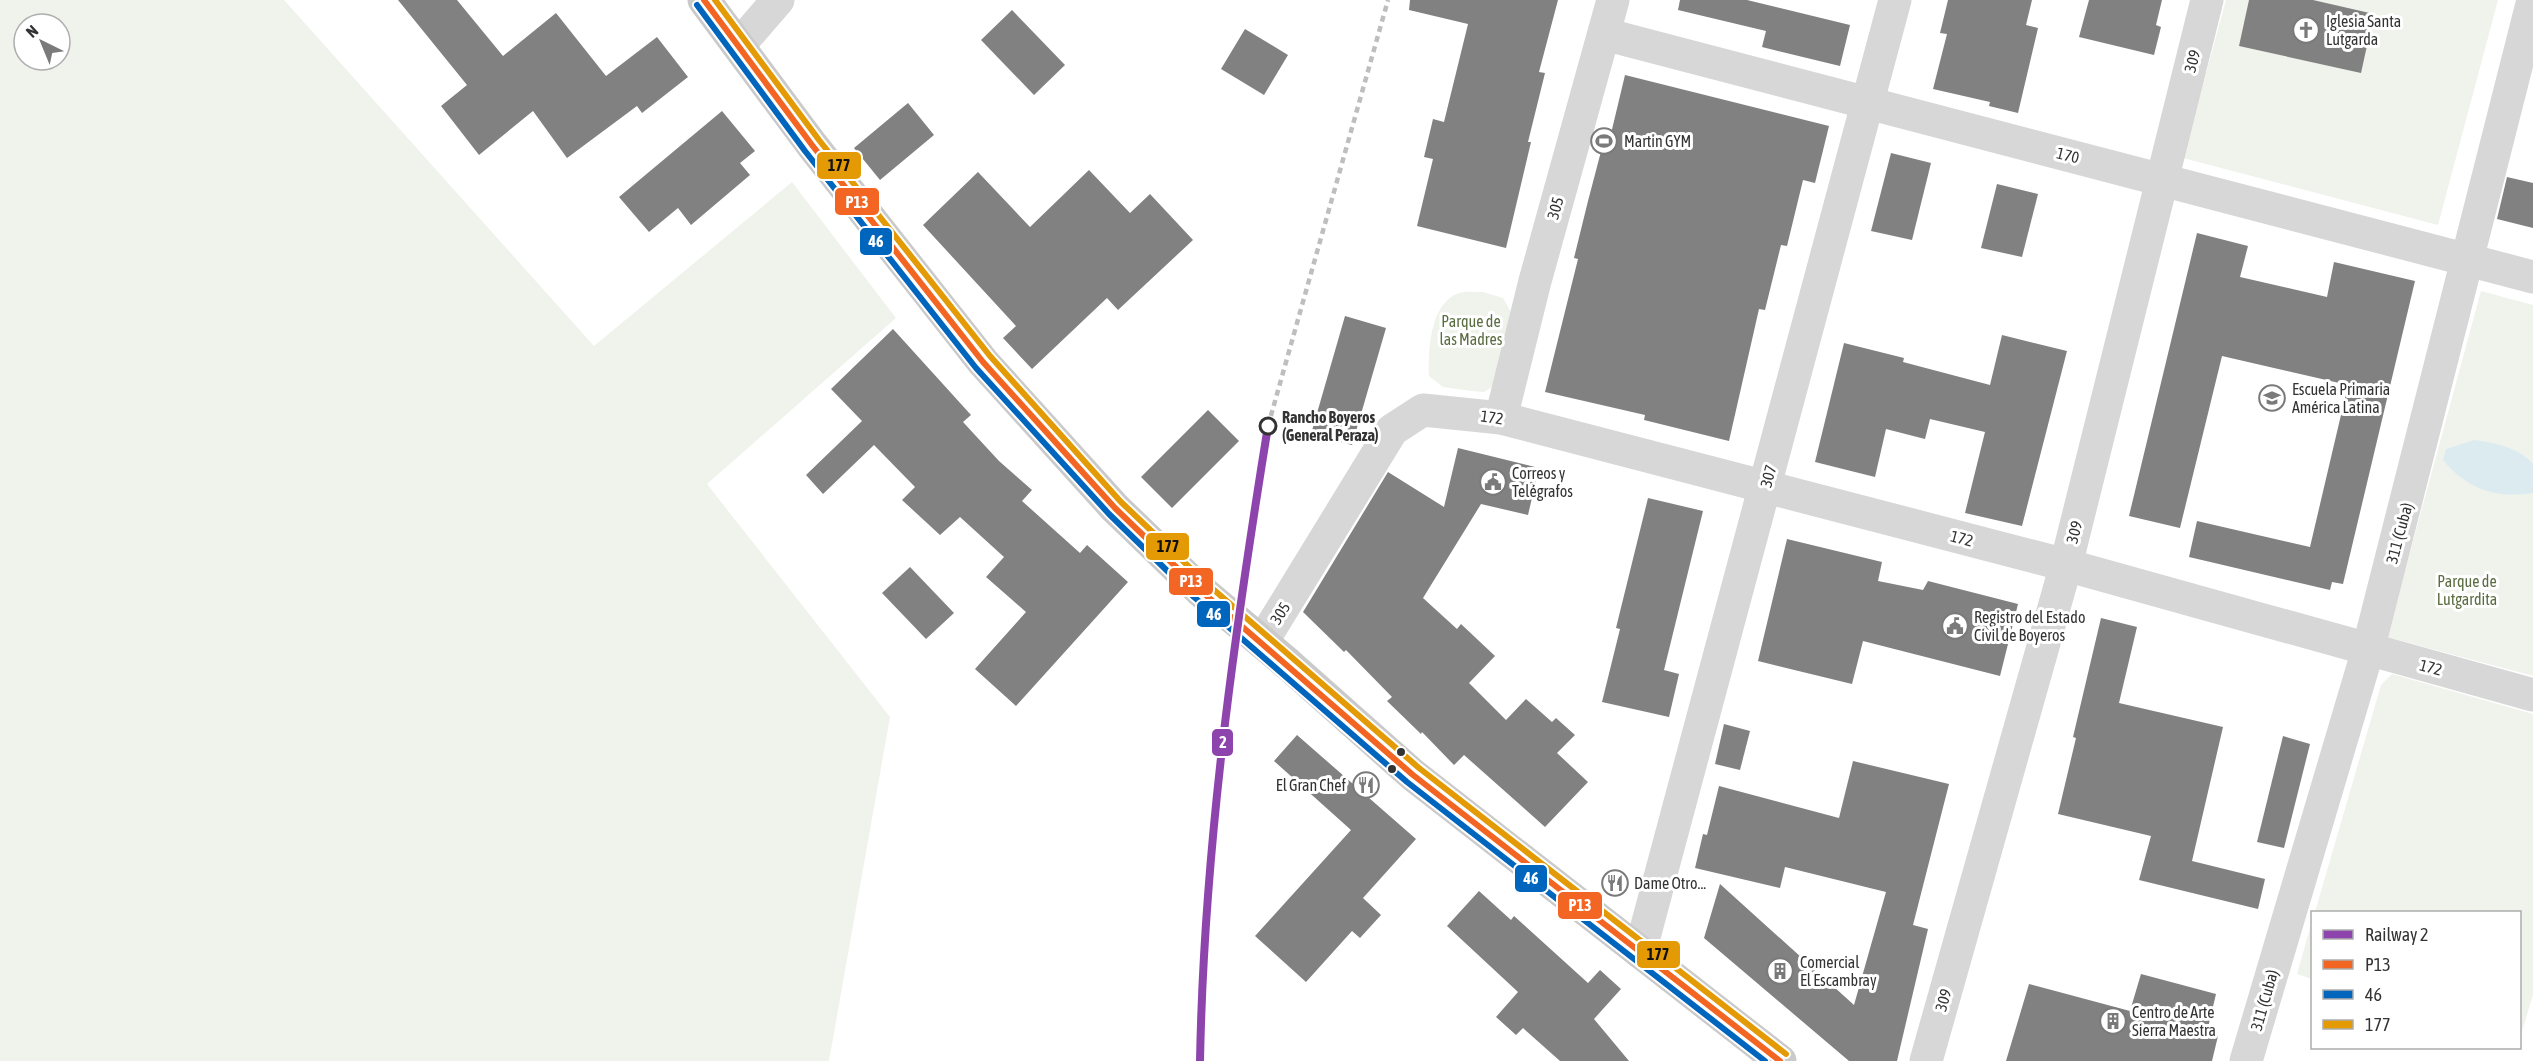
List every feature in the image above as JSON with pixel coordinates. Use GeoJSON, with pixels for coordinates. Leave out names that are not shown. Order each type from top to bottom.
{"type":"FeatureCollection","features":[{"type":"Feature","properties":{"kind":"main road"},"geometry":{"type":"LineString","coordinates":[[704,0],[812,145],[983,362],[1115,508],[1200,590],[1413,775],[1780,1061]]}},
{"type":"Feature","properties":{"kind":"street"},"geometry":{"type":"LineString","coordinates":[[739,45],[778,0]]}},
{"type":"Feature","properties":{"kind":"street","name":"305"},"geometry":{"type":"LineString","coordinates":[[1501,418],[1613,0]]}},
{"type":"Feature","properties":{"kind":"street","name":"307"},"geometry":{"type":"LineString","coordinates":[[1640,952],[1895,0]]}},
{"type":"Feature","properties":{"kind":"street","name":"309"},"geometry":{"type":"LineString","coordinates":[[1926,1061],[2066,565],[2207,0]]}},
{"type":"Feature","properties":{"kind":"street","name":"311 (Cuba)"},"geometry":{"type":"LineString","coordinates":[[2246,1061],[2368,650],[2533,0]]}},
{"type":"Feature","properties":{"kind":"street","name":"170"},"geometry":{"type":"LineString","coordinates":[[1604,34],[1867,105],[2163,179],[2533,277]]}},
{"type":"Feature","properties":{"kind":"street","name":"172"},"geometry":{"type":"LineString","coordinates":[[1392,430],[1423,410],[1501,418],[2066,565],[2533,695]]}},
{"type":"Feature","properties":{"kind":"street","name":"305"},"geometry":{"type":"LineString","coordinates":[[1262,642],[1392,430]]}},
{"type":"Feature","properties":{"kind":"green space"},"geometry":{"type":"Polygon","coordinates":[[[0,0],[284,0],[594,346],[792,182],[896,318],[707,484],[890,717],[829,1061],[0,1061],[0,0]]]}},
{"type":"Feature","properties":{"kind":"green space"},"geometry":{"type":"Polygon","coordinates":[[[2226,0],[2498,0],[2438,225],[2183,158],[2226,0]]]}},
{"type":"Feature","properties":{"kind":"green space","name":"Parque de Lutgardita"},"geometry":{"type":"Polygon","coordinates":[[[2481,291],[2533,305],[2533,676],[2387,637],[2481,291]]]}},
{"type":"Feature","properties":{"kind":"green space","name":"Parque de las Madres"},"geometry":{"type":"Polygon","coordinates":[[[1483,292],[1503,298],[1512,314],[1497,384],[1484,392],[1443,387],[1429,376],[1430,341],[1436,317],[1449,298],[1459,293],[1483,292]]]}},
{"type":"Feature","properties":{"kind":"green space"},"geometry":{"type":"Polygon","coordinates":[[[2392,674],[2533,714],[2533,995],[2521,1035],[2521,911],[2315,911],[2381,685],[2392,674]]]}},
{"type":"Feature","properties":{"kind":"green space"},"geometry":{"type":"Polygon","coordinates":[[[2311,925],[2311,979],[2297,974],[2311,925]]]}},
{"type":"Feature","properties":{"kind":"shaded area"},"geometry":{"type":"Polygon","coordinates":[[[2474,440],[2506,447],[2527,458],[2533,464],[2533,493],[2507,494],[2483,490],[2452,470],[2443,460],[2446,449],[2474,440]]]}},
{"type":"Feature","properties":{"kind":"building"},"geometry":{"type":"Polygon","coordinates":[[[398,0],[457,0],[503,56],[556,13],[606,76],[657,37],[688,77],[642,113],[637,106],[567,158],[533,111],[479,155],[441,106],[467,85],[398,0]]]}},
{"type":"Feature","properties":{"kind":"building"},"geometry":{"type":"Polygon","coordinates":[[[1410,0],[1558,0],[1539,72],[1545,73],[1506,248],[1417,226],[1433,159],[1424,157],[1433,119],[1444,122],[1468,24],[1409,10],[1410,0]]]}},
{"type":"Feature","properties":{"kind":"building"},"geometry":{"type":"Polygon","coordinates":[[[1680,0],[1747,0],[1850,25],[1840,66],[1762,47],[1766,31],[1678,10],[1680,0]]]}},
{"type":"Feature","properties":{"kind":"building"},"geometry":{"type":"Polygon","coordinates":[[[1948,0],[2032,0],[2026,25],[2038,28],[2018,113],[1989,106],[1990,102],[1933,89],[1947,34],[1940,33],[1948,0]]]}},
{"type":"Feature","properties":{"kind":"building"},"geometry":{"type":"Polygon","coordinates":[[[2089,0],[2162,0],[2156,25],[2161,27],[2154,55],[2079,37],[2089,0]]]}},
{"type":"Feature","properties":{"kind":"building","name":"Iglesia Santa Lutgarda"},"geometry":{"type":"Polygon","coordinates":[[[2249,0],[2313,0],[2374,14],[2361,73],[2239,46],[2249,0]]]}},
{"type":"Feature","properties":{"kind":"building"},"geometry":{"type":"Polygon","coordinates":[[[1012,10],[1065,65],[1034,95],[981,40],[1012,10]]]}},
{"type":"Feature","properties":{"kind":"building"},"geometry":{"type":"Polygon","coordinates":[[[1245,29],[1288,55],[1264,95],[1221,69],[1245,29]]]}},
{"type":"Feature","properties":{"kind":"building"},"geometry":{"type":"Polygon","coordinates":[[[1625,75],[1829,126],[1815,183],[1803,180],[1787,246],[1781,245],[1765,310],[1759,309],[1729,441],[1644,420],[1645,415],[1545,392],[1578,259],[1574,258],[1588,201],[1604,140],[1609,142],[1625,75]]]}},
{"type":"Feature","properties":{"kind":"building"},"geometry":{"type":"Polygon","coordinates":[[[908,103],[934,135],[880,180],[854,148],[908,103]]]}},
{"type":"Feature","properties":{"kind":"building"},"geometry":{"type":"Polygon","coordinates":[[[722,111],[755,151],[740,163],[750,175],[691,225],[678,208],[649,232],[619,197],[722,111]]]}},
{"type":"Feature","properties":{"kind":"building"},"geometry":{"type":"Polygon","coordinates":[[[1891,153],[1931,163],[1912,240],[1871,231],[1891,153]]]}},
{"type":"Feature","properties":{"kind":"building"},"geometry":{"type":"Polygon","coordinates":[[[1089,170],[1130,213],[1150,194],[1193,240],[1118,310],[1107,298],[1032,369],[1003,338],[1016,326],[923,225],[978,172],[1030,227],[1089,170]]]}},
{"type":"Feature","properties":{"kind":"building"},"geometry":{"type":"Polygon","coordinates":[[[2507,177],[2533,183],[2533,228],[2497,219],[2507,177]]]}},
{"type":"Feature","properties":{"kind":"building"},"geometry":{"type":"Polygon","coordinates":[[[1997,184],[2038,194],[2022,257],[1981,248],[1997,184]]]}},
{"type":"Feature","properties":{"kind":"building","name":"Escuela Primaria América Latina"},"geometry":{"type":"Polygon","coordinates":[[[2197,233],[2248,246],[2240,277],[2327,297],[2334,262],[2415,281],[2343,584],[2332,582],[2330,590],[2189,557],[2197,521],[2310,547],[2348,385],[2222,356],[2180,528],[2129,516],[2197,233]]]}},
{"type":"Feature","properties":{"kind":"building"},"geometry":{"type":"Polygon","coordinates":[[[1345,316],[1386,328],[1352,445],[1311,434],[1345,316]]]}},
{"type":"Feature","properties":{"kind":"building"},"geometry":{"type":"Polygon","coordinates":[[[893,329],[971,415],[963,422],[999,461],[1032,490],[1022,501],[1080,553],[1087,545],[1128,582],[1016,706],[975,669],[1026,612],[986,577],[1004,557],[960,517],[940,535],[902,500],[915,487],[874,445],[823,494],[806,475],[862,421],[831,389],[893,329]]]}},
{"type":"Feature","properties":{"kind":"building"},"geometry":{"type":"Polygon","coordinates":[[[2002,335],[2067,351],[2022,526],[1965,513],[1985,432],[1930,419],[1925,439],[1886,429],[1875,477],[1815,462],[1844,343],[1904,358],[1903,362],[1990,385],[2002,335]]]}},
{"type":"Feature","properties":{"kind":"building"},"geometry":{"type":"Polygon","coordinates":[[[1208,410],[1239,441],[1172,508],[1141,477],[1208,410]]]}},
{"type":"Feature","properties":{"kind":"building"},"geometry":{"type":"Polygon","coordinates":[[[1458,448],[1539,468],[1528,515],[1481,504],[1423,598],[1457,629],[1461,624],[1495,656],[1469,683],[1506,720],[1526,699],[1552,722],[1556,718],[1575,735],[1557,753],[1588,782],[1545,827],[1464,755],[1454,765],[1387,701],[1392,697],[1346,650],[1344,652],[1303,612],[1388,472],[1444,507],[1458,448]]]}},
{"type":"Feature","properties":{"kind":"building"},"geometry":{"type":"Polygon","coordinates":[[[1648,498],[1703,511],[1664,670],[1679,674],[1669,717],[1602,702],[1620,629],[1616,628],[1648,498]]]}},
{"type":"Feature","properties":{"kind":"building"},"geometry":{"type":"Polygon","coordinates":[[[1787,539],[1882,562],[1878,581],[1923,590],[1928,581],[2018,604],[2000,676],[1863,641],[1852,684],[1758,661],[1787,539]]]}},
{"type":"Feature","properties":{"kind":"building"},"geometry":{"type":"Polygon","coordinates":[[[910,567],[954,613],[926,639],[882,593],[910,567]]]}},
{"type":"Feature","properties":{"kind":"building"},"geometry":{"type":"Polygon","coordinates":[[[2101,618],[2137,627],[2119,703],[2223,727],[2192,861],[2265,879],[2258,909],[2139,880],[2151,836],[2058,814],[2076,738],[2073,737],[2101,618]]]}},
{"type":"Feature","properties":{"kind":"building"},"geometry":{"type":"Polygon","coordinates":[[[1724,724],[1750,731],[1740,770],[1715,764],[1724,724]]]}},
{"type":"Feature","properties":{"kind":"building"},"geometry":{"type":"Polygon","coordinates":[[[1297,735],[1416,839],[1363,898],[1381,915],[1360,938],[1352,931],[1306,982],[1255,936],[1351,830],[1274,761],[1297,735]]]}},
{"type":"Feature","properties":{"kind":"building"},"geometry":{"type":"Polygon","coordinates":[[[2283,736],[2310,744],[2284,848],[2257,842],[2283,736]]]}},
{"type":"Feature","properties":{"kind":"building"},"geometry":{"type":"Polygon","coordinates":[[[1853,761],[1949,784],[1913,925],[1928,929],[1897,1061],[1849,1061],[1704,938],[1720,884],[1854,1005],[1886,892],[1785,867],[1780,888],[1695,868],[1703,834],[1707,835],[1719,786],[1839,818],[1853,761]]]}},
{"type":"Feature","properties":{"kind":"building"},"geometry":{"type":"Polygon","coordinates":[[[1479,891],[1511,920],[1514,916],[1588,983],[1600,970],[1621,989],[1594,1019],[1629,1061],[1560,1061],[1523,1028],[1516,1035],[1496,1017],[1518,992],[1447,926],[1479,891]]]}},
{"type":"Feature","properties":{"kind":"building","name":"Centro de Arte Sierra Maestra"},"geometry":{"type":"Polygon","coordinates":[[[2141,974],[2216,994],[2207,1032],[2218,1036],[2212,1061],[2006,1061],[2029,984],[2130,1011],[2141,974]]]}},
{"type":"Feature","properties":{"kind":"railway"},"geometry":{"type":"LineString","coordinates":[[1268,426],[1388,0]]}},
{"type":"Feature","properties":{"kind":"rail line","name":"2"},"geometry":{"type":"LineString","coordinates":[[1200,1061],[1214,822],[1233,663],[1268,426]]}},
{"type":"Feature","properties":{"kind":"transit line","name":"P13"},"geometry":{"type":"LineString","coordinates":[[704,0],[812,145],[983,362],[1115,508],[1200,590],[1413,775],[1780,1061]]}},
{"type":"Feature","properties":{"kind":"transit line","name":"177"},"geometry":{"type":"LineString","coordinates":[[715,0],[819,140],[990,356],[1121,502],[1206,583],[1419,768],[1786,1054]]}},
{"type":"Feature","properties":{"kind":"transit line","name":"46"},"geometry":{"type":"LineString","coordinates":[[697,5],[805,151],[976,368],[1109,514],[1194,597],[1407,782],[1765,1061]]}},
{"type":"Feature","properties":{"kind":"place","name":"Iglesia Santa Lutgarda"},"geometry":{"type":"Point","coordinates":[2306,30]}},
{"type":"Feature","properties":{"kind":"place","name":"Martin GYM"},"geometry":{"type":"Point","coordinates":[1604,141]}},
{"type":"Feature","properties":{"kind":"place","name":"Escuela Primaria América Latina"},"geometry":{"type":"Point","coordinates":[2272,398]}},
{"type":"Feature","properties":{"kind":"place","name":"Rancho Boyeros (General Peraza)"},"geometry":{"type":"Point","coordinates":[1268,426]}},
{"type":"Feature","properties":{"kind":"place","name":"Correos y Telégrafos"},"geometry":{"type":"Point","coordinates":[1493,482]}},
{"type":"Feature","properties":{"kind":"place","name":"Registro del Estado Civil de Boyeros"},"geometry":{"type":"Point","coordinates":[1955,626]}},
{"type":"Feature","properties":{"kind":"place","name":"El Gran Chef"},"geometry":{"type":"Point","coordinates":[1366,785]}},
{"type":"Feature","properties":{"kind":"place","name":"Dame Otro..."},"geometry":{"type":"Point","coordinates":[1615,883]}},
{"type":"Feature","properties":{"kind":"place","name":"Comercial El Escambray"},"geometry":{"type":"Point","coordinates":[1780,971]}},
{"type":"Feature","properties":{"kind":"place","name":"Centro de Arte Sierra Maestra"},"geometry":{"type":"Point","coordinates":[2113,1021]}}]}
